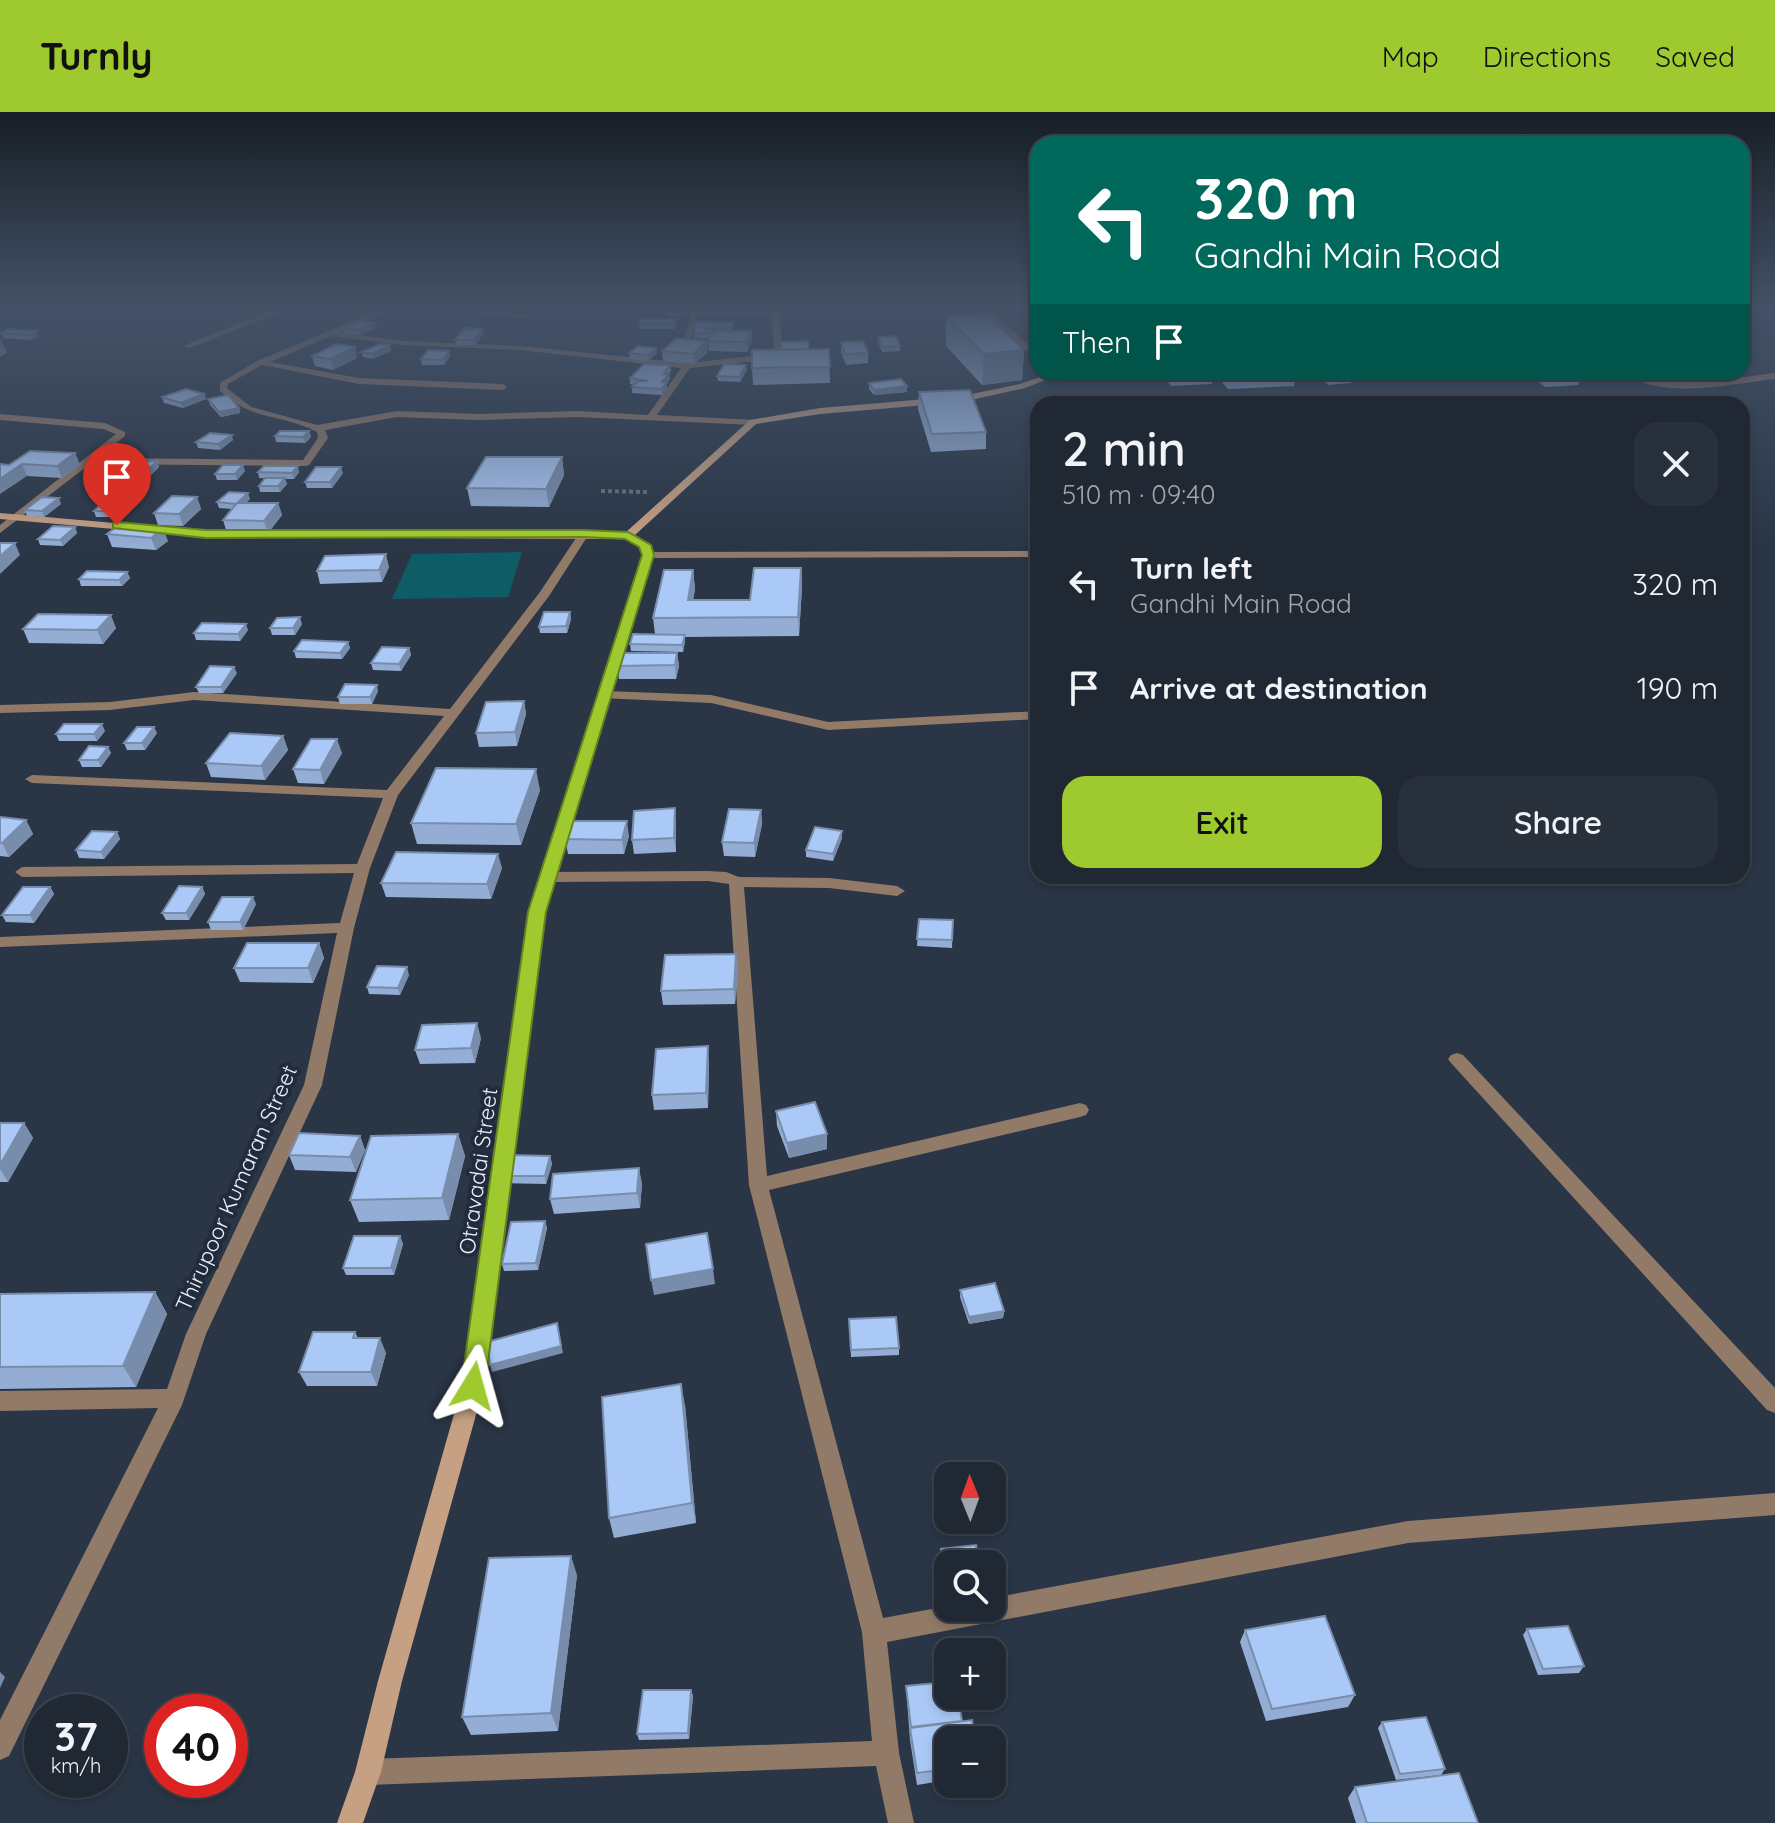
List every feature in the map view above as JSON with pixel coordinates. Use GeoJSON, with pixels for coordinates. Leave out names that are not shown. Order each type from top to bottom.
{"type":"FeatureCollection","features":[{"type":"Feature","properties":{"kind":"street"},"geometry":{"type":"LineString","coordinates":[[223,387],[252,413],[318,428],[397,414],[479,417],[578,414],[753,422],[820,411],[962,399],[1018,387]]}},
{"type":"Feature","properties":{"kind":"street"},"geometry":{"type":"LineString","coordinates":[[652,418],[673,387]]}},
{"type":"Feature","properties":{"kind":"street"},"geometry":{"type":"LineString","coordinates":[[0,417],[105,426],[122,434],[0,530]]}},
{"type":"Feature","properties":{"kind":"street"},"geometry":{"type":"LineString","coordinates":[[628,536],[753,422]]}},
{"type":"Feature","properties":{"kind":"street"},"geometry":{"type":"LineString","coordinates":[[89,461],[306,463],[323,438],[318,428]]}},
{"type":"Feature","properties":{"kind":"street"},"geometry":{"type":"LineString","coordinates":[[0,516],[206,534],[628,536],[645,545],[648,555],[1030,554]]}},
{"type":"Feature","properties":{"kind":"street","name":"Thirupoor Kumaran Street"},"geometry":{"type":"LineString","coordinates":[[0,1747],[174,1398],[196,1334],[313,1085],[346,928],[363,868],[391,794],[545,594],[584,534]]}},
{"type":"Feature","properties":{"kind":"street","name":"Otravadai Street"},"geometry":{"type":"LineString","coordinates":[[350,1823],[368,1772],[390,1681],[473,1386],[537,912],[648,555]]}},
{"type":"Feature","properties":{"kind":"street"},"geometry":{"type":"LineString","coordinates":[[605,695],[711,699],[828,726],[1030,715]]}},
{"type":"Feature","properties":{"kind":"street"},"geometry":{"type":"LineString","coordinates":[[0,709],[110,706],[194,696],[453,713]]}},
{"type":"Feature","properties":{"kind":"street"},"geometry":{"type":"LineString","coordinates":[[32,779],[391,794]]}},
{"type":"Feature","properties":{"kind":"street"},"geometry":{"type":"LineString","coordinates":[[22,872],[363,868]]}},
{"type":"Feature","properties":{"kind":"street"},"geometry":{"type":"LineString","coordinates":[[548,877],[708,876],[726,877],[736,882],[829,883],[897,891]]}},
{"type":"Feature","properties":{"kind":"street"},"geometry":{"type":"LineString","coordinates":[[736,882],[758,1185],[874,1632],[886,1753],[901,1823]]}},
{"type":"Feature","properties":{"kind":"street"},"geometry":{"type":"LineString","coordinates":[[0,942],[346,928]]}},
{"type":"Feature","properties":{"kind":"street"},"geometry":{"type":"LineString","coordinates":[[1457,1059],[1775,1403]]}},
{"type":"Feature","properties":{"kind":"street"},"geometry":{"type":"LineString","coordinates":[[758,1185],[1080,1110]]}},
{"type":"Feature","properties":{"kind":"street"},"geometry":{"type":"LineString","coordinates":[[0,1401],[174,1398]]}},
{"type":"Feature","properties":{"kind":"street"},"geometry":{"type":"LineString","coordinates":[[874,1632],[1408,1532],[1775,1504]]}},
{"type":"Feature","properties":{"kind":"street"},"geometry":{"type":"LineString","coordinates":[[368,1772],[886,1753]]}},
{"type":"Feature","properties":{"kind":"path"},"geometry":{"type":"LineString","coordinates":[[601,491],[674,494]]}},
{"type":"Feature","properties":{"kind":"shaded area"},"geometry":{"type":"Polygon","coordinates":[[[522,552],[508,597],[392,599],[412,554],[522,552]]]}},
{"type":"Feature","properties":{"kind":"building"},"geometry":{"type":"Polygon","coordinates":[[[872,387],[900,387],[874,390],[872,387]]]}},
{"type":"Feature","properties":{"kind":"building"},"geometry":{"type":"Polygon","coordinates":[[[186,389],[204,394],[181,403],[162,397],[186,389]]]}},
{"type":"Feature","properties":{"kind":"building"},"geometry":{"type":"Polygon","coordinates":[[[970,390],[986,432],[932,434],[919,392],[970,390]]]}},
{"type":"Feature","properties":{"kind":"building"},"geometry":{"type":"Polygon","coordinates":[[[228,395],[239,408],[219,412],[208,399],[228,395]]]}},
{"type":"Feature","properties":{"kind":"building"},"geometry":{"type":"Polygon","coordinates":[[[280,431],[309,431],[303,437],[275,436],[280,431]]]}},
{"type":"Feature","properties":{"kind":"building"},"geometry":{"type":"Polygon","coordinates":[[[210,433],[232,435],[218,444],[196,442],[210,433]]]}},
{"type":"Feature","properties":{"kind":"building"},"geometry":{"type":"Polygon","coordinates":[[[30,451],[75,453],[57,466],[22,464],[0,479],[0,464],[9,465],[30,451]]]}},
{"type":"Feature","properties":{"kind":"building"},"geometry":{"type":"Polygon","coordinates":[[[486,457],[562,457],[546,489],[467,488],[486,457]]]}},
{"type":"Feature","properties":{"kind":"building"},"geometry":{"type":"Polygon","coordinates":[[[138,461],[157,461],[141,477],[122,476],[138,461]]]}},
{"type":"Feature","properties":{"kind":"building"},"geometry":{"type":"Polygon","coordinates":[[[223,465],[243,465],[235,474],[215,474],[223,465]]]}},
{"type":"Feature","properties":{"kind":"building"},"geometry":{"type":"Polygon","coordinates":[[[264,466],[298,466],[292,473],[258,472],[264,466]]]}},
{"type":"Feature","properties":{"kind":"building"},"geometry":{"type":"Polygon","coordinates":[[[316,467],[341,467],[330,482],[305,482],[316,467]]]}},
{"type":"Feature","properties":{"kind":"building"},"geometry":{"type":"Polygon","coordinates":[[[265,478],[285,478],[278,486],[259,486],[265,478]]]}},
{"type":"Feature","properties":{"kind":"building"},"geometry":{"type":"Polygon","coordinates":[[[229,492],[248,493],[236,504],[217,502],[229,492]]]}},
{"type":"Feature","properties":{"kind":"building"},"geometry":{"type":"Polygon","coordinates":[[[172,496],[197,497],[179,514],[154,513],[172,496]]]}},
{"type":"Feature","properties":{"kind":"building"},"geometry":{"type":"Polygon","coordinates":[[[42,497],[59,498],[42,511],[25,510],[42,497]]]}},
{"type":"Feature","properties":{"kind":"building"},"geometry":{"type":"Polygon","coordinates":[[[103,502],[124,503],[115,511],[94,511],[103,502]]]}},
{"type":"Feature","properties":{"kind":"building"},"geometry":{"type":"Polygon","coordinates":[[[237,503],[278,503],[264,521],[223,520],[237,503]]]}},
{"type":"Feature","properties":{"kind":"building"},"geometry":{"type":"Polygon","coordinates":[[[119,525],[163,528],[151,538],[107,534],[119,525]]]}},
{"type":"Feature","properties":{"kind":"building"},"geometry":{"type":"Polygon","coordinates":[[[53,526],[75,527],[60,540],[38,539],[53,526]]]}},
{"type":"Feature","properties":{"kind":"building"},"geometry":{"type":"Polygon","coordinates":[[[0,543],[15,543],[0,556],[0,543]]]}},
{"type":"Feature","properties":{"kind":"building"},"geometry":{"type":"Polygon","coordinates":[[[386,554],[379,570],[317,571],[325,556],[386,554]]]}},
{"type":"Feature","properties":{"kind":"building"},"geometry":{"type":"Polygon","coordinates":[[[754,568],[801,568],[798,617],[653,618],[664,570],[693,570],[688,600],[750,600],[754,568]]]}},
{"type":"Feature","properties":{"kind":"building"},"geometry":{"type":"Polygon","coordinates":[[[87,571],[127,572],[119,580],[79,579],[87,571]]]}},
{"type":"Feature","properties":{"kind":"building"},"geometry":{"type":"Polygon","coordinates":[[[544,612],[570,612],[566,626],[539,627],[544,612]]]}},
{"type":"Feature","properties":{"kind":"building"},"geometry":{"type":"Polygon","coordinates":[[[38,614],[111,615],[97,630],[23,629],[38,614]]]}},
{"type":"Feature","properties":{"kind":"building"},"geometry":{"type":"Polygon","coordinates":[[[300,617],[293,628],[270,628],[277,618],[300,617]]]}},
{"type":"Feature","properties":{"kind":"building"},"geometry":{"type":"Polygon","coordinates":[[[202,623],[246,624],[238,634],[194,633],[202,623]]]}},
{"type":"Feature","properties":{"kind":"building"},"geometry":{"type":"Polygon","coordinates":[[[633,634],[685,635],[682,645],[630,644],[633,634]]]}},
{"type":"Feature","properties":{"kind":"building"},"geometry":{"type":"Polygon","coordinates":[[[302,640],[348,642],[340,653],[294,651],[302,640]]]}},
{"type":"Feature","properties":{"kind":"building"},"geometry":{"type":"Polygon","coordinates":[[[382,647],[409,648],[399,664],[371,663],[382,647]]]}},
{"type":"Feature","properties":{"kind":"building"},"geometry":{"type":"Polygon","coordinates":[[[620,653],[677,653],[675,665],[617,666],[620,653]]]}},
{"type":"Feature","properties":{"kind":"building"},"geometry":{"type":"Polygon","coordinates":[[[210,666],[234,667],[221,687],[196,687],[210,666]]]}},
{"type":"Feature","properties":{"kind":"building"},"geometry":{"type":"Polygon","coordinates":[[[345,684],[377,685],[370,697],[338,697],[345,684]]]}},
{"type":"Feature","properties":{"kind":"building"},"geometry":{"type":"Polygon","coordinates":[[[524,701],[515,732],[476,733],[486,702],[524,701]]]}},
{"type":"Feature","properties":{"kind":"building"},"geometry":{"type":"Polygon","coordinates":[[[64,724],[102,724],[94,734],[56,734],[64,724]]]}},
{"type":"Feature","properties":{"kind":"building"},"geometry":{"type":"Polygon","coordinates":[[[137,727],[154,727],[142,743],[124,743],[137,727]]]}},
{"type":"Feature","properties":{"kind":"building"},"geometry":{"type":"Polygon","coordinates":[[[230,733],[283,736],[261,766],[206,763],[230,733]]]}},
{"type":"Feature","properties":{"kind":"building"},"geometry":{"type":"Polygon","coordinates":[[[311,739],[337,739],[320,770],[293,769],[311,739]]]}},
{"type":"Feature","properties":{"kind":"building"},"geometry":{"type":"Polygon","coordinates":[[[89,746],[108,747],[98,760],[79,760],[89,746]]]}},
{"type":"Feature","properties":{"kind":"building"},"geometry":{"type":"Polygon","coordinates":[[[436,768],[536,769],[516,824],[411,823],[436,768]]]}},
{"type":"Feature","properties":{"kind":"building"},"geometry":{"type":"Polygon","coordinates":[[[675,808],[674,838],[632,840],[634,811],[675,808]]]}},
{"type":"Feature","properties":{"kind":"building"},"geometry":{"type":"Polygon","coordinates":[[[729,809],[761,810],[754,843],[722,842],[729,809]]]}},
{"type":"Feature","properties":{"kind":"building"},"geometry":{"type":"Polygon","coordinates":[[[0,817],[26,820],[0,843],[0,817]]]}},
{"type":"Feature","properties":{"kind":"building"},"geometry":{"type":"Polygon","coordinates":[[[571,821],[627,821],[622,840],[565,839],[571,821]]]}},
{"type":"Feature","properties":{"kind":"building"},"geometry":{"type":"Polygon","coordinates":[[[815,827],[842,831],[833,854],[806,850],[815,827]]]}},
{"type":"Feature","properties":{"kind":"building"},"geometry":{"type":"Polygon","coordinates":[[[92,831],[117,832],[101,852],[76,850],[92,831]]]}},
{"type":"Feature","properties":{"kind":"building"},"geometry":{"type":"Polygon","coordinates":[[[396,852],[498,854],[487,884],[381,883],[396,852]]]}},
{"type":"Feature","properties":{"kind":"building"},"geometry":{"type":"Polygon","coordinates":[[[179,886],[202,887],[186,913],[162,913],[179,886]]]}},
{"type":"Feature","properties":{"kind":"building"},"geometry":{"type":"Polygon","coordinates":[[[23,887],[50,887],[30,915],[2,915],[23,887]]]}},
{"type":"Feature","properties":{"kind":"building"},"geometry":{"type":"Polygon","coordinates":[[[222,897],[253,897],[240,922],[208,922],[222,897]]]}},
{"type":"Feature","properties":{"kind":"building"},"geometry":{"type":"Polygon","coordinates":[[[919,919],[953,920],[952,940],[917,939],[919,919]]]}},
{"type":"Feature","properties":{"kind":"building"},"geometry":{"type":"Polygon","coordinates":[[[247,943],[319,943],[308,968],[234,968],[247,943]]]}},
{"type":"Feature","properties":{"kind":"building"},"geometry":{"type":"Polygon","coordinates":[[[736,954],[734,989],[661,991],[665,955],[736,954]]]}},
{"type":"Feature","properties":{"kind":"building"},"geometry":{"type":"Polygon","coordinates":[[[377,966],[407,967],[398,988],[367,987],[377,966]]]}},
{"type":"Feature","properties":{"kind":"building"},"geometry":{"type":"Polygon","coordinates":[[[477,1023],[471,1048],[415,1050],[422,1025],[477,1023]]]}},
{"type":"Feature","properties":{"kind":"building"},"geometry":{"type":"Polygon","coordinates":[[[708,1046],[706,1093],[652,1095],[656,1049],[708,1046]]]}},
{"type":"Feature","properties":{"kind":"building"},"geometry":{"type":"Polygon","coordinates":[[[815,1102],[827,1134],[787,1143],[776,1111],[815,1102]]]}},
{"type":"Feature","properties":{"kind":"building"},"geometry":{"type":"Polygon","coordinates":[[[0,1123],[24,1123],[0,1165],[0,1123]]]}},
{"type":"Feature","properties":{"kind":"building"},"geometry":{"type":"Polygon","coordinates":[[[299,1133],[360,1136],[350,1157],[289,1155],[299,1133]]]}},
{"type":"Feature","properties":{"kind":"building"},"geometry":{"type":"Polygon","coordinates":[[[458,1134],[442,1198],[350,1200],[371,1136],[458,1134]]]}},
{"type":"Feature","properties":{"kind":"building"},"geometry":{"type":"Polygon","coordinates":[[[505,1155],[550,1156],[545,1176],[499,1176],[505,1155]]]}},
{"type":"Feature","properties":{"kind":"building"},"geometry":{"type":"Polygon","coordinates":[[[639,1168],[637,1193],[550,1199],[553,1174],[639,1168]]]}},
{"type":"Feature","properties":{"kind":"building"},"geometry":{"type":"Polygon","coordinates":[[[545,1221],[536,1263],[502,1264],[511,1222],[545,1221]]]}},
{"type":"Feature","properties":{"kind":"building"},"geometry":{"type":"Polygon","coordinates":[[[707,1233],[713,1269],[651,1280],[646,1244],[707,1233]]]}},
{"type":"Feature","properties":{"kind":"building"},"geometry":{"type":"Polygon","coordinates":[[[354,1236],[400,1236],[391,1268],[343,1268],[354,1236]]]}},
{"type":"Feature","properties":{"kind":"building"},"geometry":{"type":"Polygon","coordinates":[[[995,1283],[1004,1311],[969,1317],[960,1290],[995,1283]]]}},
{"type":"Feature","properties":{"kind":"building"},"geometry":{"type":"Polygon","coordinates":[[[155,1292],[123,1366],[0,1367],[0,1294],[155,1292]]]}},
{"type":"Feature","properties":{"kind":"building"},"geometry":{"type":"Polygon","coordinates":[[[896,1317],[899,1348],[851,1350],[849,1319],[896,1317]]]}},
{"type":"Feature","properties":{"kind":"building"},"geometry":{"type":"Polygon","coordinates":[[[557,1323],[561,1346],[490,1365],[487,1342],[557,1323]]]}},
{"type":"Feature","properties":{"kind":"building"},"geometry":{"type":"Polygon","coordinates":[[[313,1332],[355,1332],[353,1338],[380,1338],[371,1372],[299,1372],[313,1332]]]}},
{"type":"Feature","properties":{"kind":"building"},"geometry":{"type":"Polygon","coordinates":[[[681,1384],[692,1503],[609,1518],[602,1397],[681,1384]]]}},
{"type":"Feature","properties":{"kind":"building"},"geometry":{"type":"Polygon","coordinates":[[[976,1545],[977,1550],[941,1550],[976,1545]]]}},
{"type":"Feature","properties":{"kind":"building"},"geometry":{"type":"Polygon","coordinates":[[[571,1556],[551,1713],[462,1717],[489,1558],[571,1556]]]}},
{"type":"Feature","properties":{"kind":"building"},"geometry":{"type":"Polygon","coordinates":[[[1325,1616],[1355,1695],[1272,1709],[1245,1630],[1325,1616]]]}},
{"type":"Feature","properties":{"kind":"building"},"geometry":{"type":"Polygon","coordinates":[[[1568,1626],[1584,1666],[1543,1669],[1527,1629],[1568,1626]]]}},
{"type":"Feature","properties":{"kind":"building"},"geometry":{"type":"Polygon","coordinates":[[[934,1683],[934,1710],[960,1710],[962,1721],[911,1727],[906,1686],[934,1683]]]}},
{"type":"Feature","properties":{"kind":"building"},"geometry":{"type":"Polygon","coordinates":[[[643,1690],[691,1690],[688,1733],[637,1734],[643,1690]]]}},
{"type":"Feature","properties":{"kind":"building"},"geometry":{"type":"Polygon","coordinates":[[[1426,1717],[1445,1769],[1400,1774],[1382,1722],[1426,1717]]]}},
{"type":"Feature","properties":{"kind":"building"},"geometry":{"type":"Polygon","coordinates":[[[972,1720],[973,1726],[934,1726],[934,1771],[917,1773],[910,1728],[972,1720]]]}},
{"type":"Feature","properties":{"kind":"building"},"geometry":{"type":"Polygon","coordinates":[[[1459,1773],[1478,1823],[1367,1823],[1355,1787],[1459,1773]]]}},
{"type":"Feature","properties":{"kind":"route"},"geometry":{"type":"LineString","coordinates":[[117,525],[206,534],[584,534],[628,536],[645,545],[648,555],[537,912],[473,1386]]}}]}
